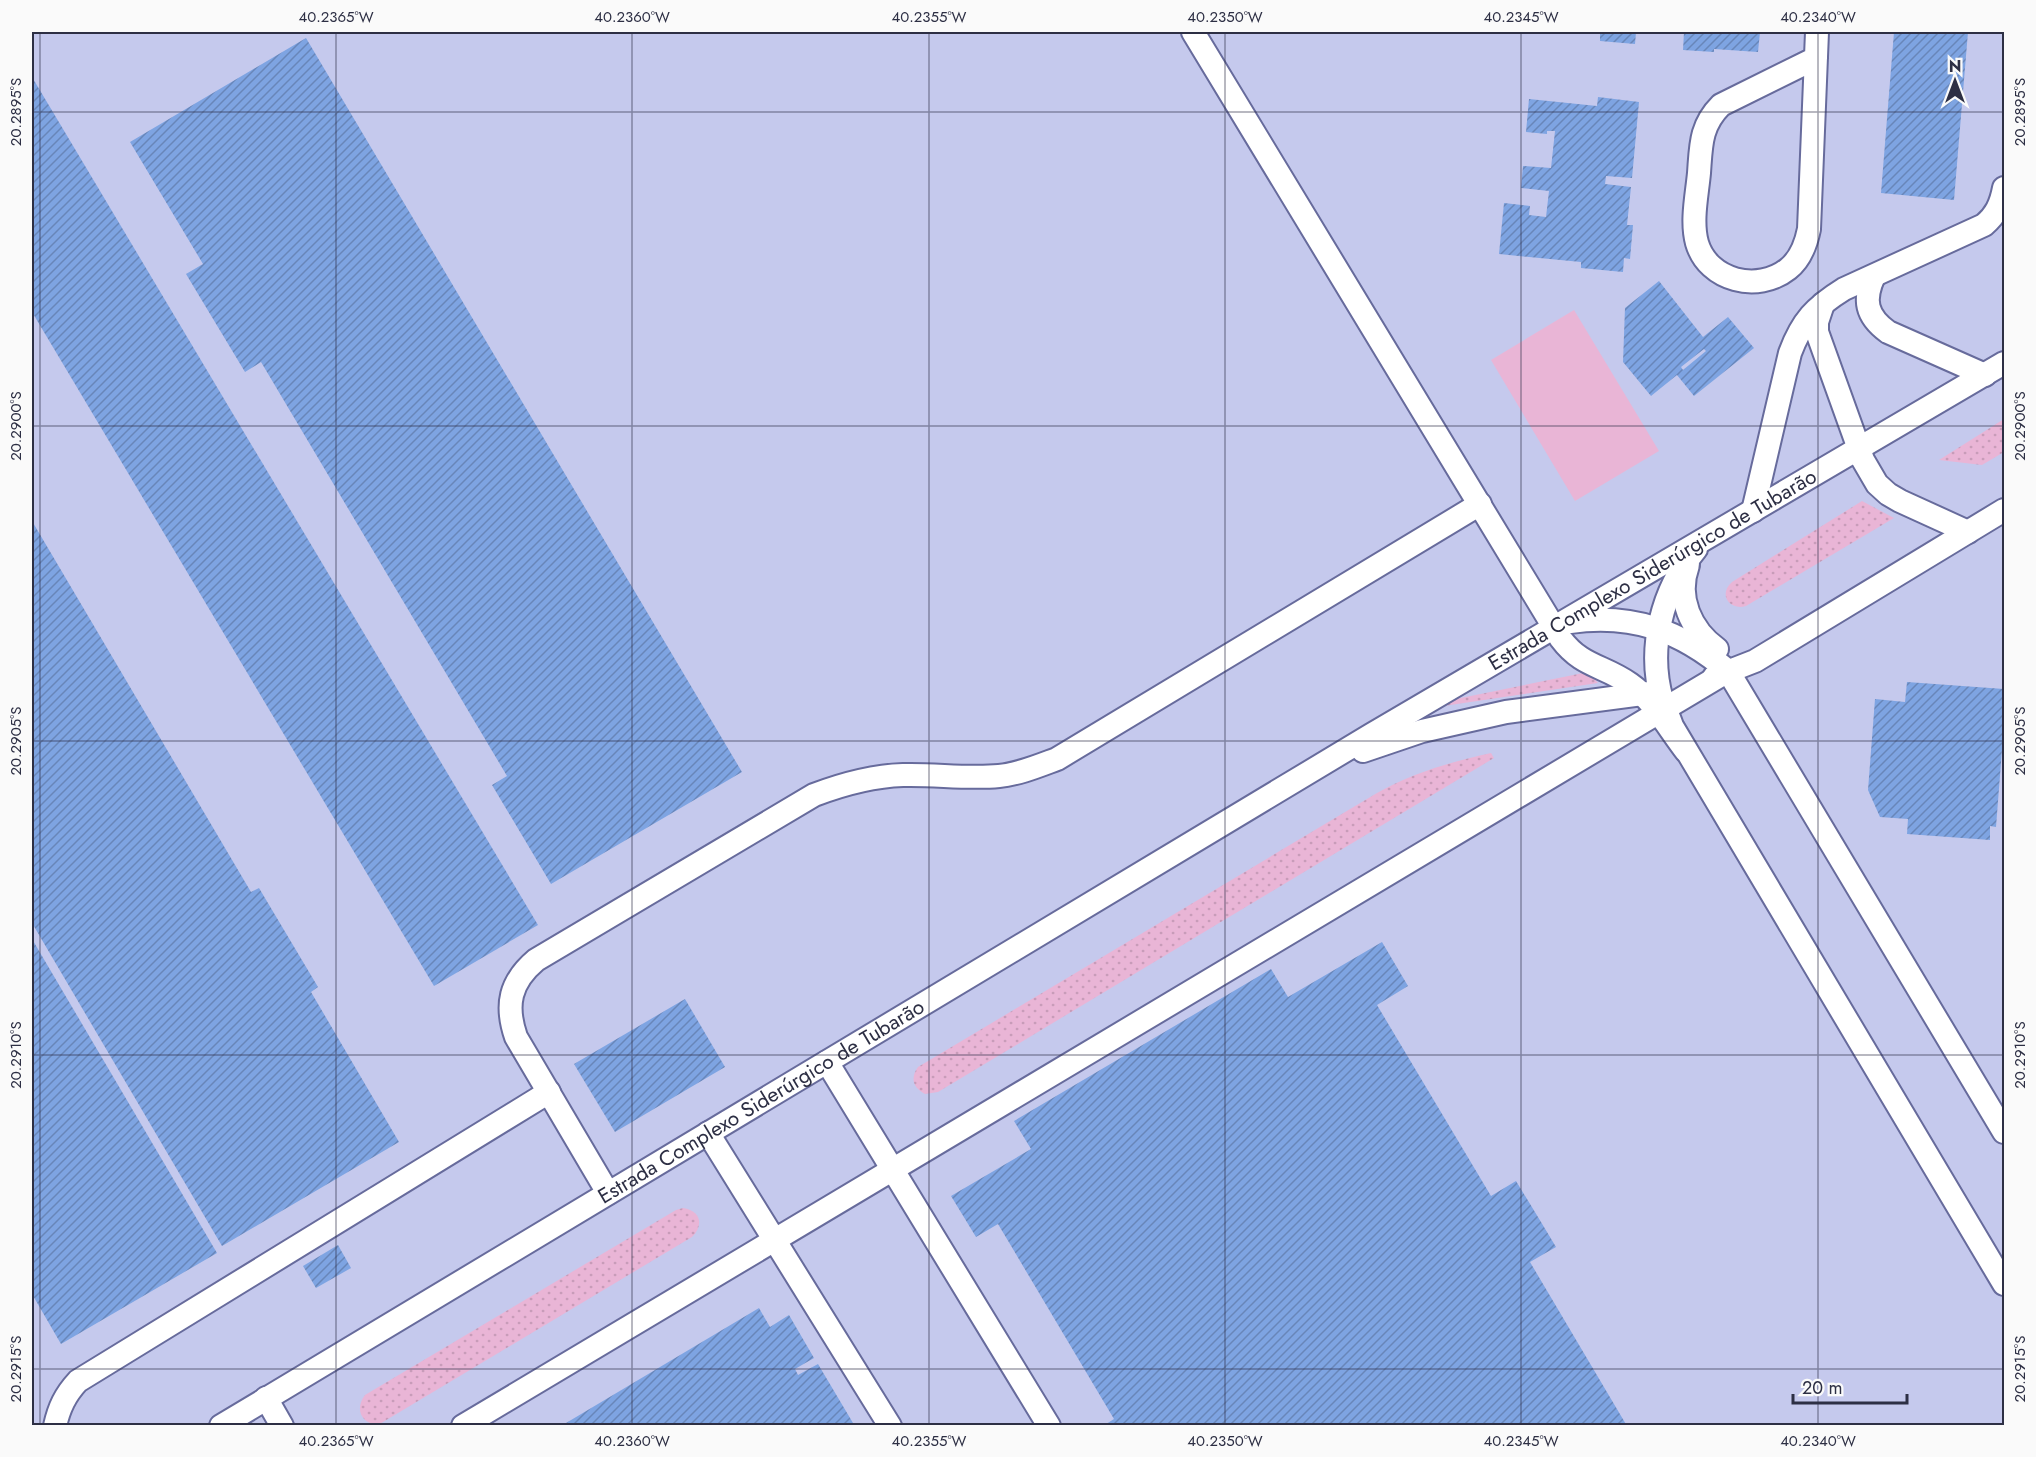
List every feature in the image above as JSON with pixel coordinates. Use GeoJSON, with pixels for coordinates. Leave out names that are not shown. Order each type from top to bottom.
{"type":"FeatureCollection","features":[{"type":"Feature","properties":{"kind":"lane"},"geometry":{"type":"LineString","coordinates":[[1193,32],[1480,504],[1558,625],[1560,639],[1578,658],[1616,676],[1657,702],[2001,1270]]}},
{"type":"Feature","properties":{"kind":"lane"},"geometry":{"type":"LineString","coordinates":[[1816,58],[1720,105],[1704,128],[1694,228],[1697,244],[1705,258],[1716,270],[1730,278],[1746,282],[1776,277],[1789,269],[1799,258],[1806,244],[1809,229],[1816,58],[1817,32]]}},
{"type":"Feature","properties":{"kind":"lane"},"geometry":{"type":"LineString","coordinates":[[1753,511],[1790,353],[1809,315],[1826,300],[1844,289],[1984,225],[1993,218],[1999,208],[2004,188]]}},
{"type":"Feature","properties":{"kind":"lane"},"geometry":{"type":"LineString","coordinates":[[1874,276],[1868,290],[1868,304],[1872,316],[1879,325],[1888,332],[1985,375]]}},
{"type":"Feature","properties":{"kind":"lane"},"geometry":{"type":"LineString","coordinates":[[1826,300],[1820,310],[1817,332],[1868,472],[1888,494],[1968,532]]}},
{"type":"Feature","properties":{"kind":"lane","name":"Estrada Complexo Siderúrgico de Tubarão"},"geometry":{"type":"LineString","coordinates":[[221,1425],[1301,777],[2004,363]]}},
{"type":"Feature","properties":{"kind":"lane"},"geometry":{"type":"LineString","coordinates":[[608,1193],[516,1037],[510,1010],[512,996],[525,970],[536,960],[814,795],[844,784],[902,775],[1002,776],[1028,770],[1057,759],[1480,504]]}},
{"type":"Feature","properties":{"kind":"lane"},"geometry":{"type":"LineString","coordinates":[[462,1425],[892,1170],[1657,702],[1755,661],[2004,510]]}},
{"type":"Feature","properties":{"kind":"lane"},"geometry":{"type":"LineString","coordinates":[[1702,541],[1692,556],[1685,574],[1684,593],[1687,611],[1696,628],[1721,652],[1737,659],[1755,661]]}},
{"type":"Feature","properties":{"kind":"lane"},"geometry":{"type":"LineString","coordinates":[[1657,702],[1659,629],[1671,587],[1684,563],[1702,541]]}},
{"type":"Feature","properties":{"kind":"lane"},"geometry":{"type":"LineString","coordinates":[[1558,625],[1592,619],[1623,620],[1659,629],[1698,648],[1728,671],[2004,1132]]}},
{"type":"Feature","properties":{"kind":"lane","name":"Estrada Complexo Siderúrgico de Tubarão"},"geometry":{"type":"LineString","coordinates":[[1301,777],[1381,744],[1464,720],[1549,705],[1657,702]]}},
{"type":"Feature","properties":{"kind":"lane"},"geometry":{"type":"LineString","coordinates":[[827,1062],[1049,1425]]}},
{"type":"Feature","properties":{"kind":"lane"},"geometry":{"type":"LineString","coordinates":[[55,1425],[66,1394],[78,1381],[549,1092]]}},
{"type":"Feature","properties":{"kind":"lane"},"geometry":{"type":"LineString","coordinates":[[708,1132],[890,1425]]}},
{"type":"Feature","properties":{"kind":"lane"},"geometry":{"type":"LineString","coordinates":[[266,1398],[282,1425]]}},
{"type":"Feature","properties":{"kind":"shaded area"},"geometry":{"type":"Polygon","coordinates":[[[32,32],[2004,32],[2004,1425],[32,1425],[32,32]]]}},
{"type":"Feature","properties":{"kind":"shaded area"},"geometry":{"type":"Polygon","coordinates":[[[1574,310],[1659,451],[1575,501],[1491,360],[1574,310]]]}},
{"type":"Feature","properties":{"kind":"shaded area"},"geometry":{"type":"Polygon","coordinates":[[[2004,419],[2004,452],[1982,465],[1939,460],[2004,419]]]}},
{"type":"Feature","properties":{"kind":"shaded area"},"geometry":{"type":"Polygon","coordinates":[[[1862,501],[1894,518],[1746,606],[1730,604],[1726,592],[1732,582],[1862,501]]]}},
{"type":"Feature","properties":{"kind":"shaded area"},"geometry":{"type":"Polygon","coordinates":[[[1588,672],[1598,683],[1437,707],[1446,701],[1588,672]]]}},
{"type":"Feature","properties":{"kind":"shaded area"},"geometry":{"type":"Polygon","coordinates":[[[1491,753],[1494,758],[938,1092],[925,1094],[915,1086],[914,1075],[918,1067],[1377,793],[1432,769],[1491,753]]]}},
{"type":"Feature","properties":{"kind":"shaded area"},"geometry":{"type":"Polygon","coordinates":[[[683,1208],[694,1212],[699,1219],[698,1228],[692,1237],[378,1425],[363,1418],[360,1405],[365,1395],[676,1210],[683,1208]]]}},
{"type":"Feature","properties":{"kind":"building"},"geometry":{"type":"Polygon","coordinates":[[[1600,32],[1636,32],[1635,44],[1600,41],[1600,32]]]}},
{"type":"Feature","properties":{"kind":"building"},"geometry":{"type":"Polygon","coordinates":[[[1684,32],[1760,32],[1758,52],[1714,49],[1714,52],[1683,50],[1684,32]]]}},
{"type":"Feature","properties":{"kind":"building"},"geometry":{"type":"Polygon","coordinates":[[[1894,32],[1968,32],[1954,200],[1881,193],[1894,32]]]}},
{"type":"Feature","properties":{"kind":"building"},"geometry":{"type":"Polygon","coordinates":[[[306,38],[742,772],[551,884],[492,785],[507,776],[261,362],[245,372],[186,274],[203,264],[130,142],[306,38]]]}},
{"type":"Feature","properties":{"kind":"building"},"geometry":{"type":"Polygon","coordinates":[[[32,77],[538,925],[434,986],[32,312],[32,77]]]}},
{"type":"Feature","properties":{"kind":"building"},"geometry":{"type":"Polygon","coordinates":[[[1598,97],[1639,102],[1632,178],[1606,176],[1605,184],[1631,187],[1627,225],[1633,225],[1630,259],[1624,258],[1623,272],[1581,268],[1581,262],[1499,254],[1504,203],[1530,206],[1529,215],[1546,217],[1549,191],[1521,188],[1523,166],[1551,168],[1555,131],[1547,131],[1547,134],[1526,132],[1529,99],[1597,106],[1598,97]]]}},
{"type":"Feature","properties":{"kind":"building"},"geometry":{"type":"Polygon","coordinates":[[[1659,281],[1703,337],[1728,317],[1754,348],[1694,396],[1677,375],[1651,396],[1623,362],[1625,308],[1659,281]],[[1704,349],[1681,367],[1683,370],[1706,351],[1704,349]]]}},
{"type":"Feature","properties":{"kind":"building"},"geometry":{"type":"Polygon","coordinates":[[[32,521],[251,892],[259,888],[318,987],[311,992],[399,1142],[222,1246],[32,923],[32,521]]]}},
{"type":"Feature","properties":{"kind":"building"},"geometry":{"type":"Polygon","coordinates":[[[1907,682],[2004,689],[2004,724],[1996,827],[1990,826],[1990,840],[1907,834],[1908,819],[1880,817],[1868,790],[1875,699],[1905,702],[1907,682]]]}},
{"type":"Feature","properties":{"kind":"building"},"geometry":{"type":"Polygon","coordinates":[[[32,939],[217,1253],[61,1344],[32,1294],[32,939]]]}},
{"type":"Feature","properties":{"kind":"building"},"geometry":{"type":"Polygon","coordinates":[[[1382,942],[1408,986],[1377,1005],[1491,1196],[1516,1181],[1556,1247],[1530,1262],[1627,1426],[1103,1426],[1114,1419],[998,1224],[976,1237],[951,1196],[1031,1149],[1014,1121],[1271,969],[1288,997],[1382,942]]]}},
{"type":"Feature","properties":{"kind":"building"},"geometry":{"type":"Polygon","coordinates":[[[685,999],[725,1067],[615,1132],[574,1064],[685,999]]]}},
{"type":"Feature","properties":{"kind":"building"},"geometry":{"type":"Polygon","coordinates":[[[338,1245],[351,1268],[316,1288],[303,1266],[338,1245]]]}},
{"type":"Feature","properties":{"kind":"building"},"geometry":{"type":"Polygon","coordinates":[[[759,1308],[770,1327],[789,1315],[814,1358],[795,1369],[798,1375],[818,1364],[853,1423],[848,1426],[561,1426],[759,1308]]]}}]}
